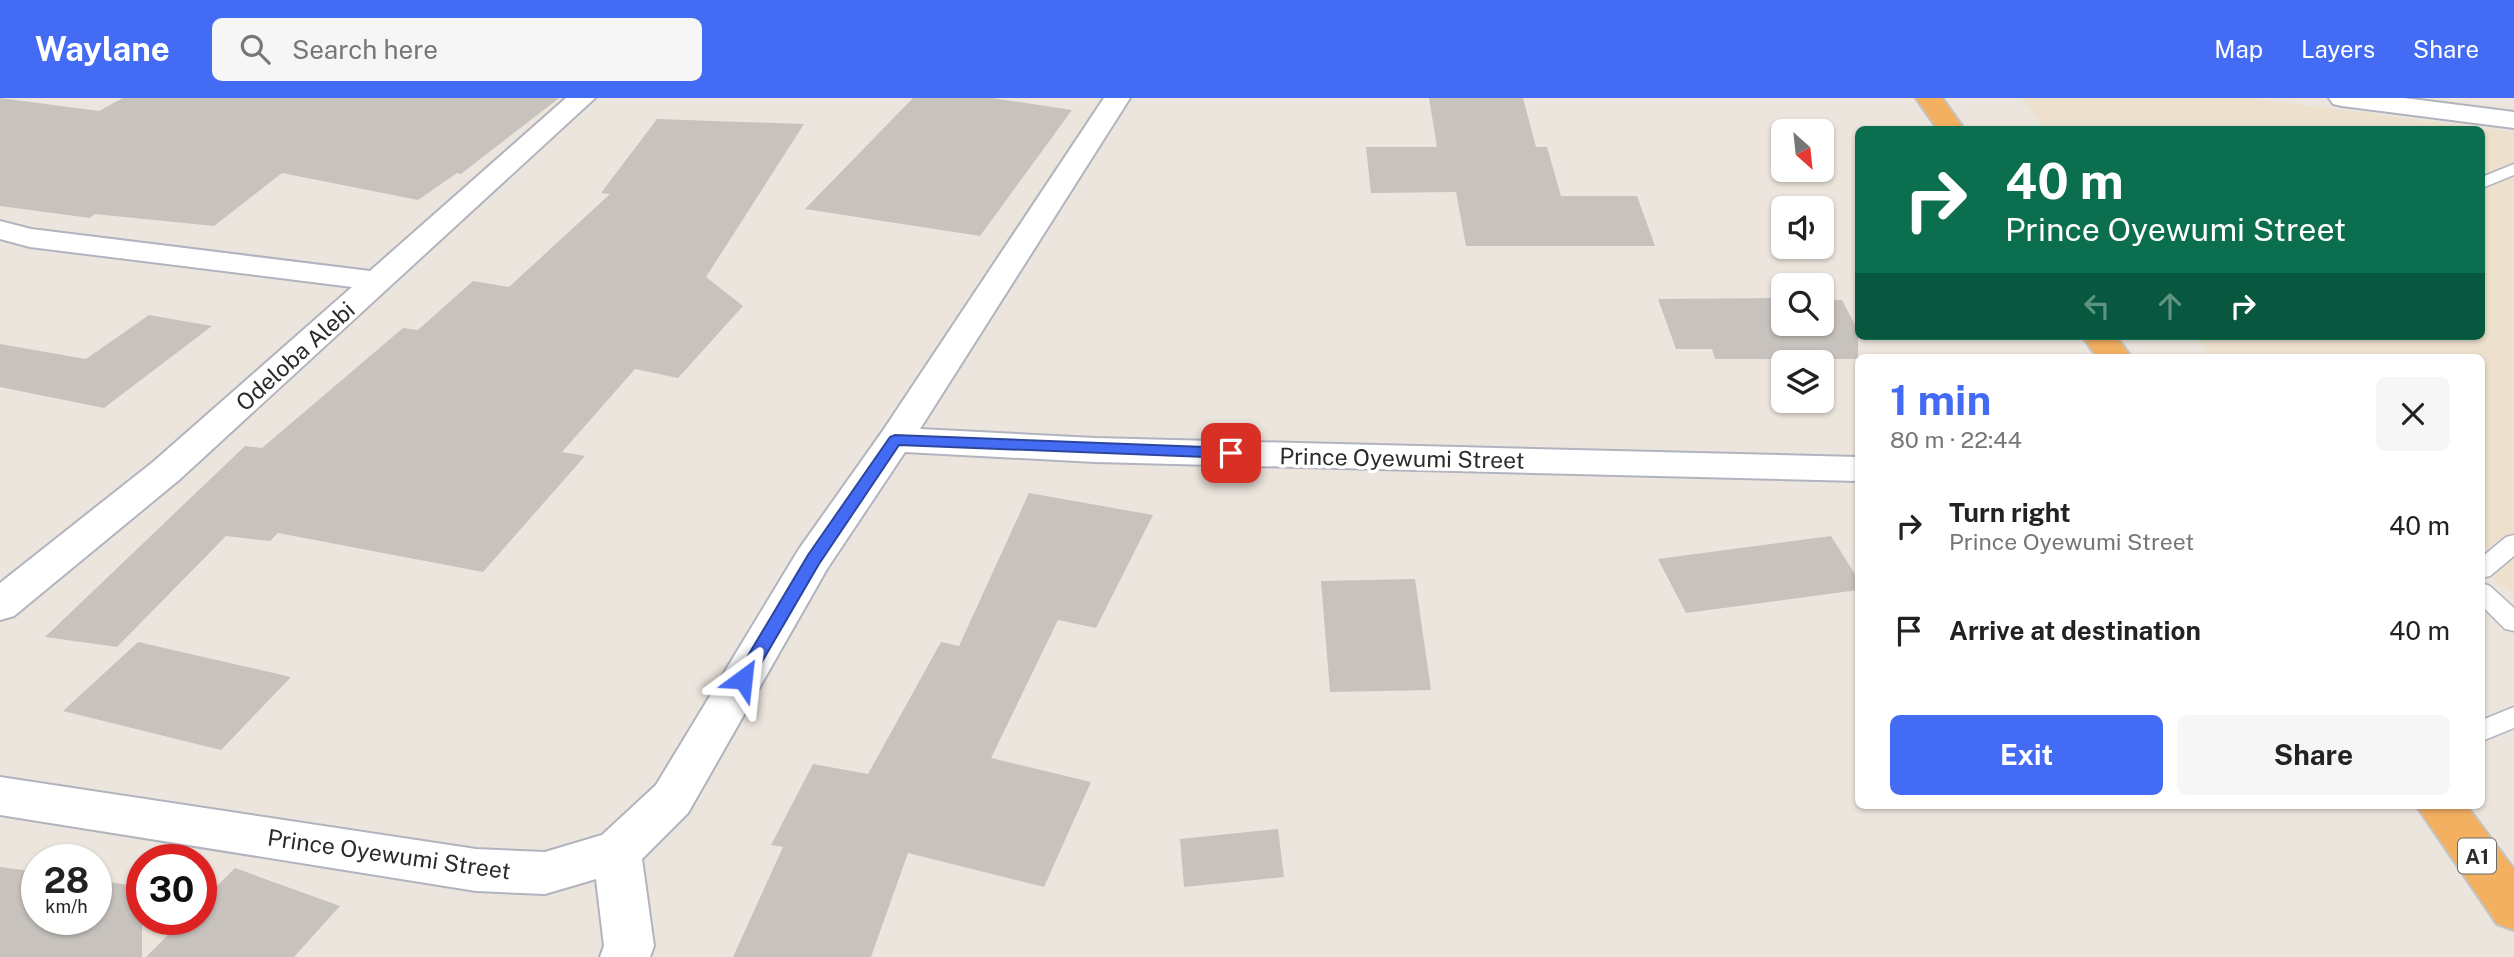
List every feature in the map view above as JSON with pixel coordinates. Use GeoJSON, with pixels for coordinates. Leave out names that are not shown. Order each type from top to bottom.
{"type":"FeatureCollection","features":[{"type":"Feature","properties":{"kind":"highway"},"geometry":{"type":"LineString","coordinates":[[1929,98],[1949,126]]}},
{"type":"Feature","properties":{"kind":"highway","name":"A1"},"geometry":{"type":"LineString","coordinates":[[2442,809],[2514,908]]}},
{"type":"Feature","properties":{"kind":"street","name":"Odeloba Alebi"},"geometry":{"type":"LineString","coordinates":[[0,605],[166,471],[582,98]]}},
{"type":"Feature","properties":{"kind":"street"},"geometry":{"type":"LineString","coordinates":[[895,440],[1117,98]]}},
{"type":"Feature","properties":{"kind":"street"},"geometry":{"type":"LineString","coordinates":[[2342,98],[2462,106],[2514,120]]}},
{"type":"Feature","properties":{"kind":"street"},"geometry":{"type":"LineString","coordinates":[[0,230],[30,238],[378,281]]}},
{"type":"Feature","properties":{"kind":"street","name":"Prince Oyewumi Street"},"geometry":{"type":"LineString","coordinates":[[0,796],[476,870],[545,873],[617,852],[672,799],[813,559],[895,440],[1095,450],[1855,470]]}},
{"type":"Feature","properties":{"kind":"street"},"geometry":{"type":"LineString","coordinates":[[617,852],[629,946],[625,957]]}},
{"type":"Feature","properties":{"kind":"lane"},"geometry":{"type":"LineString","coordinates":[[2485,182],[2514,169]]}},
{"type":"Feature","properties":{"kind":"lane"},"geometry":{"type":"LineString","coordinates":[[2485,567],[2514,543]]}},
{"type":"Feature","properties":{"kind":"lane"},"geometry":{"type":"LineString","coordinates":[[2485,595],[2514,622]]}},
{"type":"Feature","properties":{"kind":"lane"},"geometry":{"type":"LineString","coordinates":[[2485,730],[2514,717]]}},
{"type":"Feature","properties":{"kind":"shaded area"},"geometry":{"type":"Polygon","coordinates":[[[2022,98],[2249,98],[2467,126],[2043,126],[2022,98]]]}},
{"type":"Feature","properties":{"kind":"shaded area"},"geometry":{"type":"Polygon","coordinates":[[[2485,128],[2514,132],[2514,594],[2485,573],[2485,354],[2210,354],[2200,340],[2485,340],[2485,128]]]}},
{"type":"Feature","properties":{"kind":"building"},"geometry":{"type":"Polygon","coordinates":[[[0,98],[99,111],[123,98],[559,98],[461,174],[457,173],[418,200],[282,173],[214,226],[95,214],[90,218],[0,206],[0,98]]]}},
{"type":"Feature","properties":{"kind":"building"},"geometry":{"type":"Polygon","coordinates":[[[913,98],[992,98],[1072,110],[980,236],[805,209],[913,98]]]}},
{"type":"Feature","properties":{"kind":"building"},"geometry":{"type":"Polygon","coordinates":[[[1429,98],[1523,98],[1536,147],[1547,147],[1561,196],[1637,196],[1655,246],[1466,246],[1456,192],[1371,193],[1366,147],[1437,147],[1429,98]]]}},
{"type":"Feature","properties":{"kind":"building"},"geometry":{"type":"Polygon","coordinates":[[[657,119],[804,124],[706,277],[743,306],[678,378],[635,369],[562,452],[585,456],[483,572],[278,533],[270,541],[226,536],[117,647],[45,637],[245,446],[262,448],[403,328],[418,330],[473,281],[509,287],[610,194],[601,193],[657,119]]]}},
{"type":"Feature","properties":{"kind":"building"},"geometry":{"type":"Polygon","coordinates":[[[1771,298],[1771,336],[1834,336],[1834,300],[1842,300],[1855,325],[1855,340],[1858,340],[1858,354],[1855,354],[1855,359],[1834,359],[1834,350],[1771,350],[1771,359],[1715,359],[1712,349],[1676,349],[1658,299],[1771,298]]]}},
{"type":"Feature","properties":{"kind":"building"},"geometry":{"type":"Polygon","coordinates":[[[149,315],[212,326],[104,408],[0,387],[0,344],[86,359],[149,315]]]}},
{"type":"Feature","properties":{"kind":"building"},"geometry":{"type":"Polygon","coordinates":[[[1029,493],[1153,515],[1096,628],[1058,620],[991,758],[1091,782],[1044,887],[908,853],[871,957],[733,957],[783,847],[771,845],[813,764],[868,774],[941,642],[959,646],[1029,493]]]}},
{"type":"Feature","properties":{"kind":"building"},"geometry":{"type":"Polygon","coordinates":[[[1831,536],[1855,574],[1855,590],[1686,613],[1658,559],[1831,536]]]}},
{"type":"Feature","properties":{"kind":"building"},"geometry":{"type":"Polygon","coordinates":[[[1415,579],[1431,690],[1330,692],[1321,581],[1415,579]]]}},
{"type":"Feature","properties":{"kind":"building"},"geometry":{"type":"Polygon","coordinates":[[[138,642],[291,677],[221,750],[63,711],[138,642]]]}},
{"type":"Feature","properties":{"kind":"building"},"geometry":{"type":"Polygon","coordinates":[[[1278,829],[1284,877],[1184,887],[1180,839],[1278,829]]]}},
{"type":"Feature","properties":{"kind":"building"},"geometry":{"type":"Polygon","coordinates":[[[0,867],[21,870],[21,935],[112,935],[112,882],[126,885],[126,935],[142,935],[142,957],[0,957],[0,867]]]}},
{"type":"Feature","properties":{"kind":"building"},"geometry":{"type":"Polygon","coordinates":[[[235,868],[340,906],[294,957],[146,957],[168,935],[217,935],[217,886],[235,868]]]}},
{"type":"Feature","properties":{"kind":"route"},"geometry":{"type":"LineString","coordinates":[[743,679],[813,559],[895,440],[1095,450],[1231,453]]}}]}
